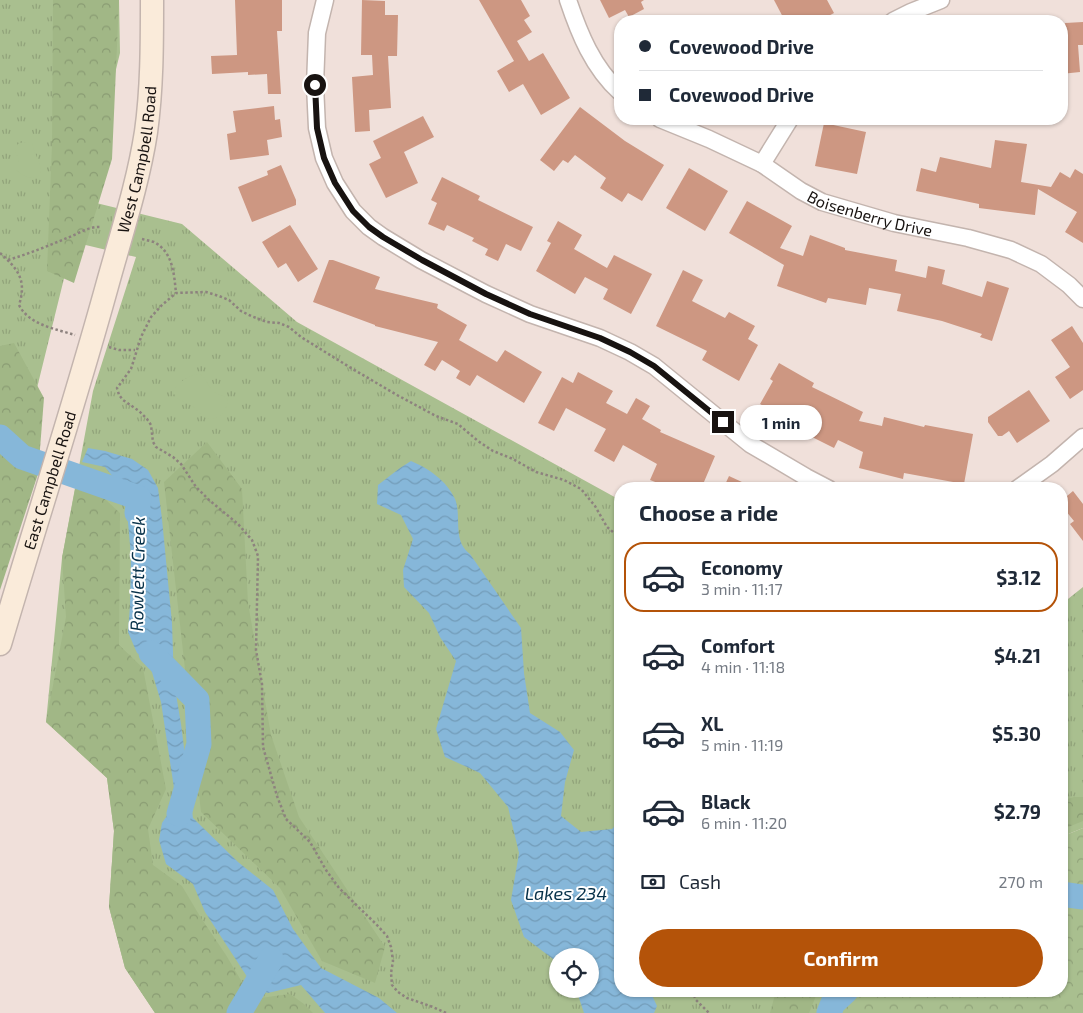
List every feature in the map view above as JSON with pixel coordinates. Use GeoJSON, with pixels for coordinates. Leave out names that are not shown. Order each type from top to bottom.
{"type":"FeatureCollection","features":[{"type":"Feature","properties":{"kind":"main road","name":"West Campbell Road"},"geometry":{"type":"LineString","coordinates":[[99,316],[138,170],[146,131],[152,57],[152,0]]}},
{"type":"Feature","properties":{"kind":"main road","name":"East Campbell Road"},"geometry":{"type":"LineString","coordinates":[[0,644],[99,316]]}},
{"type":"Feature","properties":{"kind":"street"},"geometry":{"type":"LineString","coordinates":[[325,0],[317,33],[315,85],[317,128],[324,158],[335,183],[353,211],[369,227],[422,260],[486,294],[530,314],[600,338],[630,352],[654,366],[750,444],[816,482]]}},
{"type":"Feature","properties":{"kind":"street"},"geometry":{"type":"LineString","coordinates":[[568,0],[578,29],[592,57],[604,76],[614,86]]}},
{"type":"Feature","properties":{"kind":"street"},"geometry":{"type":"LineString","coordinates":[[905,15],[941,0]]}},
{"type":"Feature","properties":{"kind":"street","name":"Boisenberry Drive"},"geometry":{"type":"LineString","coordinates":[[675,125],[762,164],[801,192],[822,202],[894,223],[968,238],[1011,250],[1040,264],[1070,285],[1083,299]]}},
{"type":"Feature","properties":{"kind":"street"},"geometry":{"type":"LineString","coordinates":[[762,164],[786,125]]}},
{"type":"Feature","properties":{"kind":"street"},"geometry":{"type":"LineString","coordinates":[[1029,482],[1083,437]]}},
{"type":"Feature","properties":{"kind":"path"},"geometry":{"type":"LineString","coordinates":[[8,260],[69,238],[95,226],[101,227]]}},
{"type":"Feature","properties":{"kind":"path"},"geometry":{"type":"LineString","coordinates":[[142,239],[154,242],[170,258],[176,293]]}},
{"type":"Feature","properties":{"kind":"path"},"geometry":{"type":"LineString","coordinates":[[0,253],[21,277],[19,305],[22,311],[30,318],[42,324],[119,350],[136,350]]}},
{"type":"Feature","properties":{"kind":"path"},"geometry":{"type":"LineString","coordinates":[[446,1013],[407,998],[392,985],[393,961],[387,936],[339,888],[310,842],[286,819],[277,796],[263,747],[262,684],[256,650],[258,556],[252,540],[238,524],[196,487],[181,464],[173,456],[156,446],[153,442],[151,425],[147,419],[123,400],[117,388],[131,369],[141,337],[151,317],[162,305],[176,293],[206,292],[229,300],[241,311],[251,316],[289,327],[301,337],[397,395],[436,416],[458,424],[493,451],[513,459],[536,472],[564,480],[581,489],[595,506],[606,527],[614,533]]}},
{"type":"Feature","properties":{"kind":"path"},"geometry":{"type":"LineString","coordinates":[[695,997],[709,1013]]}},
{"type":"Feature","properties":{"kind":"green space"},"geometry":{"type":"Polygon","coordinates":[[[0,0],[119,0],[120,53],[84,200],[182,224],[297,322],[614,497],[614,997],[824,997],[817,1013],[155,1013],[125,968],[109,907],[114,831],[107,778],[46,722],[62,558],[93,391],[136,257],[73,242],[0,538],[0,0]]]}},
{"type":"Feature","properties":{"kind":"green space"},"geometry":{"type":"Polygon","coordinates":[[[53,0],[119,0],[112,159],[74,283],[47,271],[52,144],[53,0]]]}},
{"type":"Feature","properties":{"kind":"green space"},"geometry":{"type":"Polygon","coordinates":[[[23,142],[32,143],[39,161],[40,172],[37,177],[28,177],[15,169],[15,164],[19,162],[15,149],[18,144],[23,142]]]}},
{"type":"Feature","properties":{"kind":"green space"},"geometry":{"type":"Polygon","coordinates":[[[14,343],[44,398],[38,474],[0,590],[0,346],[14,343]]]}},
{"type":"Feature","properties":{"kind":"green space"},"geometry":{"type":"Polygon","coordinates":[[[200,374],[213,391],[228,400],[226,409],[216,418],[212,419],[203,416],[191,405],[174,394],[175,387],[181,381],[200,374]]]}},
{"type":"Feature","properties":{"kind":"green space"},"geometry":{"type":"Polygon","coordinates":[[[207,442],[242,489],[248,603],[271,735],[299,817],[385,947],[375,983],[322,961],[280,888],[201,812],[164,482],[207,442]]]}},
{"type":"Feature","properties":{"kind":"green space"},"geometry":{"type":"Polygon","coordinates":[[[78,474],[120,513],[119,645],[143,668],[166,789],[148,829],[153,865],[182,886],[252,999],[290,994],[313,1013],[155,1013],[125,968],[109,907],[114,831],[107,778],[46,722],[66,617],[62,558],[78,474]]]}},
{"type":"Feature","properties":{"kind":"green space"},"geometry":{"type":"Polygon","coordinates":[[[1083,587],[1083,828],[1068,834],[1068,599],[1083,587]]]}},
{"type":"Feature","properties":{"kind":"green space"},"geometry":{"type":"Polygon","coordinates":[[[1083,797],[1083,821],[1068,827],[1068,799],[1083,797]]]}},
{"type":"Feature","properties":{"kind":"green space"},"geometry":{"type":"Polygon","coordinates":[[[1083,828],[1083,1013],[817,1013],[824,997],[1068,997],[1068,834],[1083,828]]]}},
{"type":"Feature","properties":{"kind":"green space"},"geometry":{"type":"Polygon","coordinates":[[[774,997],[816,997],[809,1013],[770,1013],[774,997]]]}},
{"type":"Feature","properties":{"kind":"water"},"geometry":{"type":"Polygon","coordinates":[[[88,448],[132,459],[148,470],[158,488],[172,623],[174,682],[193,818],[238,862],[273,890],[293,929],[321,968],[379,998],[397,1013],[325,1013],[301,985],[268,993],[255,989],[205,912],[193,884],[166,864],[159,840],[162,823],[174,805],[174,788],[161,702],[148,659],[137,653],[128,632],[131,556],[126,500],[118,483],[105,467],[82,462],[88,448]]]}},
{"type":"Feature","properties":{"kind":"water","name":"Lakes 234"},"geometry":{"type":"Polygon","coordinates":[[[411,461],[424,467],[436,476],[452,492],[457,506],[459,535],[464,549],[470,554],[521,628],[524,673],[530,713],[560,732],[574,750],[565,782],[561,816],[581,832],[612,829],[614,827],[614,997],[653,997],[657,1006],[654,1013],[584,1013],[579,998],[599,998],[599,948],[549,948],[549,956],[524,937],[511,900],[519,853],[508,807],[480,773],[445,757],[436,729],[456,661],[440,637],[429,613],[404,587],[403,570],[413,539],[401,515],[377,504],[378,485],[411,461]]]}},
{"type":"Feature","properties":{"kind":"building"},"geometry":{"type":"Polygon","coordinates":[[[235,0],[282,0],[282,31],[277,31],[281,94],[268,94],[267,74],[248,75],[248,72],[212,74],[211,56],[237,55],[235,0]]]}},
{"type":"Feature","properties":{"kind":"building"},"geometry":{"type":"Polygon","coordinates":[[[362,0],[385,1],[385,15],[398,15],[397,56],[388,56],[391,108],[369,110],[370,131],[355,132],[352,77],[373,75],[372,55],[361,55],[362,0]]]}},
{"type":"Feature","properties":{"kind":"building"},"geometry":{"type":"Polygon","coordinates":[[[479,0],[521,0],[530,16],[524,20],[532,32],[517,41],[529,61],[543,53],[570,98],[541,115],[523,84],[509,92],[497,71],[514,61],[479,0]]]}},
{"type":"Feature","properties":{"kind":"building"},"geometry":{"type":"Polygon","coordinates":[[[600,0],[644,0],[641,2],[644,9],[633,15],[628,15],[625,10],[609,18],[600,0]]]}},
{"type":"Feature","properties":{"kind":"building"},"geometry":{"type":"Polygon","coordinates":[[[774,0],[827,0],[834,13],[830,15],[782,15],[774,0]]]}},
{"type":"Feature","properties":{"kind":"building"},"geometry":{"type":"Polygon","coordinates":[[[1083,22],[1083,45],[1078,45],[1080,72],[1068,73],[1068,23],[1083,22]]]}},
{"type":"Feature","properties":{"kind":"building"},"geometry":{"type":"Polygon","coordinates":[[[274,106],[275,120],[280,119],[282,137],[267,140],[269,155],[230,160],[227,134],[236,132],[233,111],[274,106]]]}},
{"type":"Feature","properties":{"kind":"building"},"geometry":{"type":"Polygon","coordinates":[[[580,107],[625,141],[664,165],[642,201],[628,193],[622,202],[600,188],[606,178],[575,155],[568,163],[563,160],[554,171],[540,160],[580,107]]]}},
{"type":"Feature","properties":{"kind":"building"},"geometry":{"type":"Polygon","coordinates":[[[423,116],[434,137],[404,152],[418,183],[386,198],[369,164],[381,158],[373,141],[423,116]]]}},
{"type":"Feature","properties":{"kind":"building"},"geometry":{"type":"Polygon","coordinates":[[[824,125],[833,125],[866,132],[857,174],[815,166],[824,125]]]}},
{"type":"Feature","properties":{"kind":"building"},"geometry":{"type":"Polygon","coordinates":[[[995,140],[1027,144],[1021,182],[1051,187],[1060,172],[1070,178],[1075,169],[1083,174],[1083,243],[1065,232],[1077,212],[1038,189],[1035,215],[979,208],[979,204],[916,191],[921,168],[936,172],[940,157],[991,168],[995,140]]]}},
{"type":"Feature","properties":{"kind":"building"},"geometry":{"type":"Polygon","coordinates":[[[281,165],[296,200],[296,205],[252,222],[238,187],[268,175],[267,171],[281,165]]]}},
{"type":"Feature","properties":{"kind":"building"},"geometry":{"type":"Polygon","coordinates":[[[689,168],[728,191],[705,231],[666,208],[689,168]]]}},
{"type":"Feature","properties":{"kind":"building"},"geometry":{"type":"Polygon","coordinates":[[[442,177],[480,196],[478,200],[533,227],[521,251],[506,244],[498,261],[485,255],[488,249],[472,241],[474,238],[447,225],[444,231],[428,224],[437,203],[431,200],[442,177]]]}},
{"type":"Feature","properties":{"kind":"building"},"geometry":{"type":"Polygon","coordinates":[[[747,201],[792,226],[780,248],[803,256],[810,235],[845,248],[845,250],[897,260],[895,271],[926,278],[928,266],[945,270],[942,284],[982,297],[987,281],[1009,288],[992,341],[980,337],[982,334],[942,321],[897,311],[901,294],[869,288],[866,305],[828,298],[826,303],[777,286],[784,265],[729,233],[747,201]]]}},
{"type":"Feature","properties":{"kind":"building"},"geometry":{"type":"Polygon","coordinates":[[[558,221],[582,235],[574,249],[607,268],[614,255],[652,274],[631,314],[603,299],[608,289],[585,277],[575,294],[536,271],[551,243],[547,241],[558,221]]]}},
{"type":"Feature","properties":{"kind":"building"},"geometry":{"type":"Polygon","coordinates":[[[290,225],[318,269],[298,282],[286,263],[278,268],[262,242],[290,225]]]}},
{"type":"Feature","properties":{"kind":"building"},"geometry":{"type":"Polygon","coordinates":[[[329,260],[380,277],[375,289],[438,304],[437,308],[467,325],[459,340],[497,362],[505,350],[542,372],[524,403],[477,375],[470,386],[456,378],[460,371],[442,360],[435,371],[424,365],[438,342],[375,326],[313,302],[329,260]]]}},
{"type":"Feature","properties":{"kind":"building"},"geometry":{"type":"Polygon","coordinates":[[[683,270],[703,280],[692,301],[725,318],[729,312],[755,326],[748,339],[758,345],[739,381],[702,360],[707,351],[656,326],[683,270]]]}},
{"type":"Feature","properties":{"kind":"building"},"geometry":{"type":"Polygon","coordinates":[[[1072,326],[1083,343],[1083,390],[1070,399],[1055,377],[1070,367],[1051,340],[1072,326]]]}},
{"type":"Feature","properties":{"kind":"building"},"geometry":{"type":"Polygon","coordinates":[[[779,363],[814,383],[812,387],[863,412],[859,421],[882,426],[884,417],[924,427],[925,425],[973,434],[964,482],[953,482],[904,473],[903,479],[859,468],[863,452],[838,440],[834,448],[800,431],[802,427],[760,404],[773,381],[770,379],[779,363]]]}},
{"type":"Feature","properties":{"kind":"building"},"geometry":{"type":"Polygon","coordinates":[[[578,372],[613,391],[606,403],[627,414],[636,398],[650,406],[642,419],[661,430],[660,432],[715,456],[704,482],[655,482],[650,480],[657,464],[623,445],[614,462],[594,451],[606,429],[566,408],[554,431],[538,423],[562,377],[573,383],[578,372]]]}},
{"type":"Feature","properties":{"kind":"building"},"geometry":{"type":"Polygon","coordinates":[[[1029,390],[1050,421],[1017,443],[1009,431],[1002,436],[998,436],[988,422],[988,417],[1029,390]]]}},
{"type":"Feature","properties":{"kind":"building"},"geometry":{"type":"Polygon","coordinates":[[[729,476],[742,482],[726,482],[729,476]]]}},
{"type":"Feature","properties":{"kind":"building"},"geometry":{"type":"Polygon","coordinates":[[[1073,491],[1083,504],[1083,541],[1070,524],[1074,521],[1068,514],[1068,495],[1073,491]]]}},
{"type":"Feature","properties":{"kind":"waterway","name":"Rowlett Creek"},"geometry":{"type":"LineString","coordinates":[[0,437],[22,457],[139,498],[137,513]]}},
{"type":"Feature","properties":{"kind":"waterway","name":"Rowlett Creek"},"geometry":{"type":"LineString","coordinates":[[151,653],[197,700],[199,744],[179,814]]}},
{"type":"Feature","properties":{"kind":"waterway","name":"Rowlett Creek"},"geometry":{"type":"LineString","coordinates":[[1068,895],[1083,897]]}},
{"type":"Feature","properties":{"kind":"waterway","name":"Rowlett Creek"},"geometry":{"type":"LineString","coordinates":[[239,1013],[271,959]]}},
{"type":"Feature","properties":{"kind":"waterway","name":"Rowlett Creek"},"geometry":{"type":"LineString","coordinates":[[829,1013],[833,1003],[840,997]]}},
{"type":"Feature","properties":{"kind":"route"},"geometry":{"type":"LineString","coordinates":[[315,85],[317,128],[324,158],[335,183],[353,211],[369,227],[422,260],[486,294],[530,314],[572,327],[630,352],[654,366],[723,422]]}}]}
